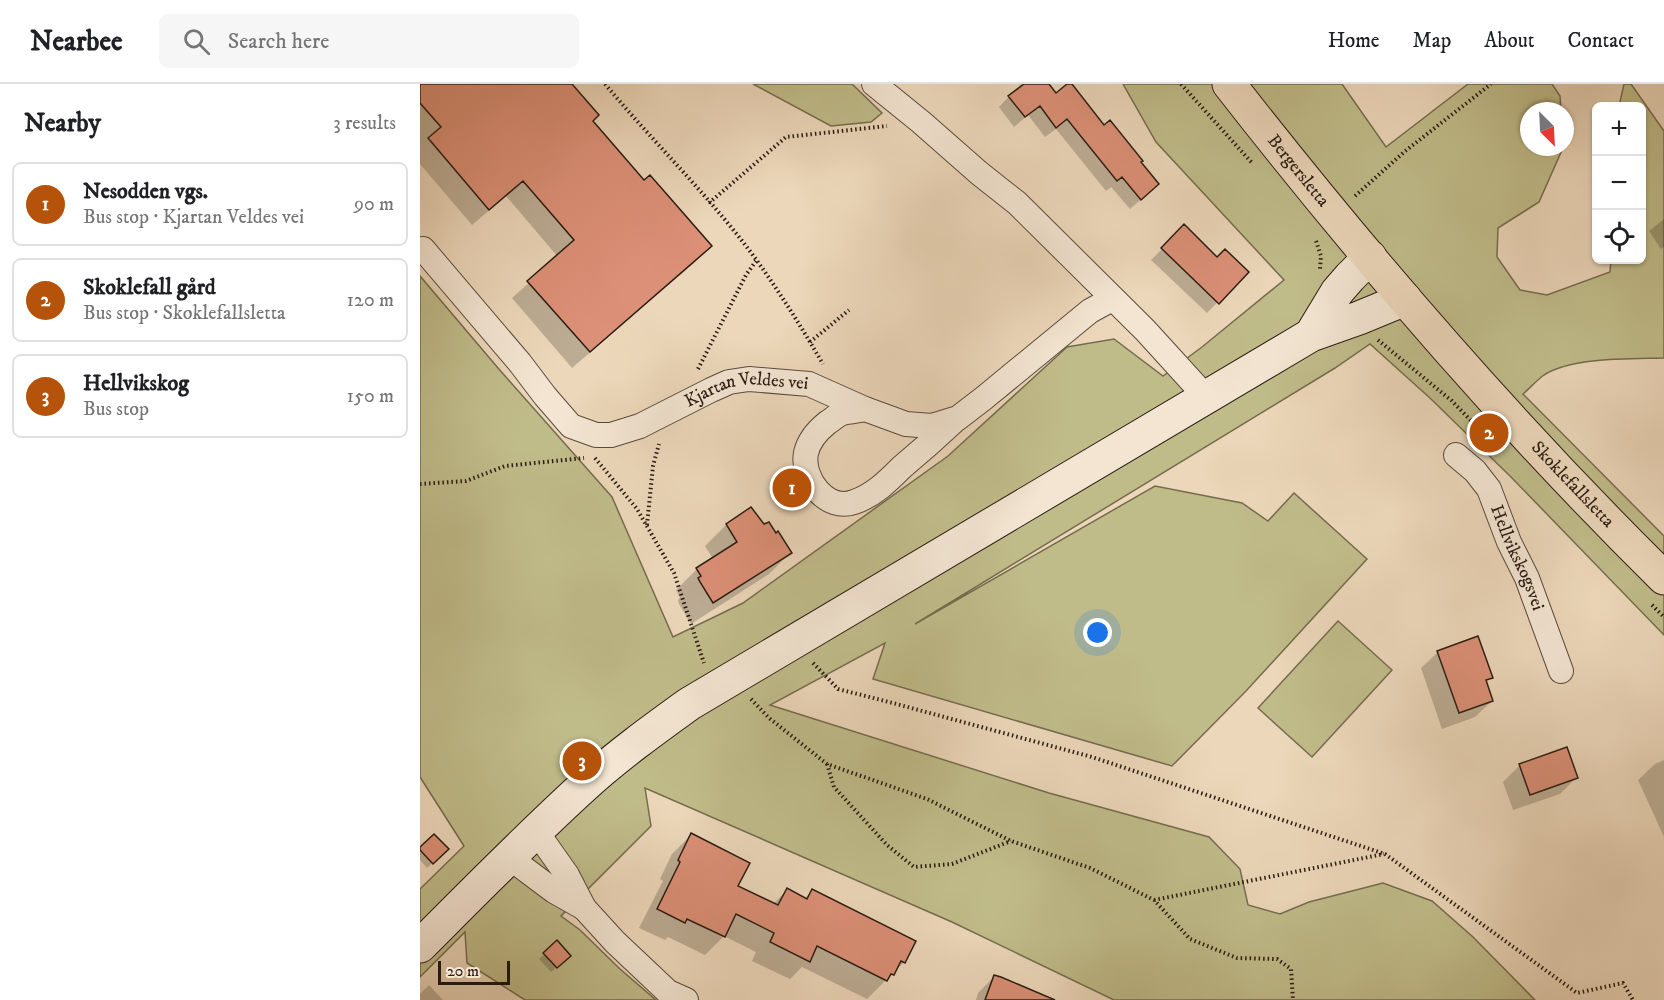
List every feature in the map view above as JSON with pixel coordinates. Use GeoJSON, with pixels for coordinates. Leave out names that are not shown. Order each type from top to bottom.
{"type":"FeatureCollection","features":[{"type":"Feature","properties":{"kind":"main road","name":"Bergersletta"},"geometry":{"type":"LineString","coordinates":[[1229,84],[1388,279]]}},
{"type":"Feature","properties":{"kind":"main road"},"geometry":{"type":"LineString","coordinates":[[1311,335],[1337,292],[1388,279]]}},
{"type":"Feature","properties":{"kind":"main road"},"geometry":{"type":"LineString","coordinates":[[420,946],[585,785],[637,742],[690,704],[802,658],[1009,515],[1311,335],[1359,318],[1388,279]]}},
{"type":"Feature","properties":{"kind":"main road","name":"Skoklefallsletta"},"geometry":{"type":"LineString","coordinates":[[1388,279],[1530,440],[1657,591]]}},
{"type":"Feature","properties":{"kind":"street"},"geometry":{"type":"LineString","coordinates":[[874,84],[1017,203],[1144,330],[1206,397]]}},
{"type":"Feature","properties":{"kind":"street","name":"Kjartan Veldes vei"},"geometry":{"type":"LineString","coordinates":[[423,249],[571,426],[596,435],[611,435],[640,426],[729,382],[749,379],[809,384],[906,424],[932,426],[958,418],[1090,311],[1112,299]]}},
{"type":"Feature","properties":{"kind":"street"},"geometry":{"type":"LineString","coordinates":[[865,409],[840,414],[815,434],[809,443],[806,466],[810,477],[815,488],[834,504],[852,504],[876,491],[958,418]]}},
{"type":"Feature","properties":{"kind":"street","name":"Hellvikskogsvei"},"geometry":{"type":"LineString","coordinates":[[1456,455],[1475,471],[1489,489],[1509,542],[1527,578],[1561,671]]}},
{"type":"Feature","properties":{"kind":"street"},"geometry":{"type":"LineString","coordinates":[[536,831],[567,875],[584,908],[615,942],[668,992],[687,1000]]}},
{"type":"Feature","properties":{"kind":"street"},"geometry":{"type":"LineString","coordinates":[[510,858],[554,891],[584,908]]}},
{"type":"Feature","properties":{"kind":"path"},"geometry":{"type":"LineString","coordinates":[[605,84],[710,203],[774,285],[824,367],[828,383],[826,391]]}},
{"type":"Feature","properties":{"kind":"path"},"geometry":{"type":"LineString","coordinates":[[1181,84],[1260,171]]}},
{"type":"Feature","properties":{"kind":"path"},"geometry":{"type":"LineString","coordinates":[[1350,201],[1404,152],[1491,84]]}},
{"type":"Feature","properties":{"kind":"path"},"geometry":{"type":"LineString","coordinates":[[710,203],[786,136],[921,122]]}},
{"type":"Feature","properties":{"kind":"path"},"geometry":{"type":"LineString","coordinates":[[1312,235],[1318,244],[1321,256],[1319,276],[1337,292]]}},
{"type":"Feature","properties":{"kind":"path"},"geometry":{"type":"LineString","coordinates":[[810,342],[849,310]]}},
{"type":"Feature","properties":{"kind":"path"},"geometry":{"type":"LineString","coordinates":[[1359,318],[1390,351],[1452,401],[1483,434]]}},
{"type":"Feature","properties":{"kind":"path"},"geometry":{"type":"LineString","coordinates":[[420,484],[466,481],[505,466],[594,457],[637,509],[674,573],[705,664]]}},
{"type":"Feature","properties":{"kind":"path"},"geometry":{"type":"LineString","coordinates":[[1657,591],[1664,617]]}},
{"type":"Feature","properties":{"kind":"path"},"geometry":{"type":"LineString","coordinates":[[802,658],[823,658]]}},
{"type":"Feature","properties":{"kind":"path"},"geometry":{"type":"LineString","coordinates":[[802,658],[838,689],[1092,757],[1385,854],[1577,993],[1623,983],[1633,1000]]}},
{"type":"Feature","properties":{"kind":"path"},"geometry":{"type":"LineString","coordinates":[[749,696],[769,718],[826,764],[927,799],[1011,841],[1090,868],[1154,900],[1190,939],[1237,958],[1276,959],[1291,969],[1293,1000]]}},
{"type":"Feature","properties":{"kind":"path"},"geometry":{"type":"LineString","coordinates":[[826,764],[834,787],[887,845],[914,867],[952,864],[1011,841]]}},
{"type":"Feature","properties":{"kind":"path"},"geometry":{"type":"LineString","coordinates":[[1154,900],[1385,854]]}},
{"type":"Feature","properties":{"kind":"shaded area"},"geometry":{"type":"Polygon","coordinates":[[[753,84],[852,84],[882,113],[871,122],[831,126],[753,84]]]}},
{"type":"Feature","properties":{"kind":"shaded area"},"geometry":{"type":"Polygon","coordinates":[[[1123,84],[1342,84],[1386,147],[1468,84],[1552,84],[1560,96],[1560,102],[1520,102],[1520,156],[1559,156],[1539,202],[1498,228],[1497,257],[1520,290],[1547,295],[1610,272],[1611,264],[1646,264],[1646,105],[1664,131],[1664,358],[1602,360],[1570,365],[1544,375],[1523,394],[1664,536],[1664,635],[1511,477],[1431,399],[1370,344],[1335,368],[915,624],[1155,486],[1242,503],[1268,521],[1294,493],[1367,559],[1246,691],[1172,766],[873,679],[885,643],[770,705],[1049,793],[1209,837],[1240,869],[1248,905],[1280,914],[1309,902],[1383,883],[1432,901],[1473,937],[1535,1000],[1114,1000],[952,922],[645,788],[651,826],[561,916],[580,930],[656,1000],[525,1000],[467,963],[465,932],[420,977],[420,889],[464,846],[420,777],[420,276],[612,497],[673,637],[743,603],[948,456],[1067,347],[1114,339],[1163,376],[1284,280],[1156,142],[1123,84]]]}},
{"type":"Feature","properties":{"kind":"shaded area"},"geometry":{"type":"Polygon","coordinates":[[[1624,84],[1631,84],[1644,102],[1620,102],[1624,84]]]}},
{"type":"Feature","properties":{"kind":"shaded area"},"geometry":{"type":"Polygon","coordinates":[[[1338,621],[1392,670],[1312,757],[1258,708],[1338,621]]]}},
{"type":"Feature","properties":{"kind":"building"},"geometry":{"type":"Polygon","coordinates":[[[420,84],[572,84],[599,115],[593,121],[644,180],[650,175],[712,246],[590,352],[527,281],[574,240],[523,181],[489,210],[428,138],[441,127],[420,103],[420,84]]]}},
{"type":"Feature","properties":{"kind":"building"},"geometry":{"type":"Polygon","coordinates":[[[1024,84],[1049,84],[1056,93],[1067,84],[1072,84],[1104,125],[1110,120],[1159,184],[1141,200],[1122,177],[1117,181],[1067,119],[1056,128],[1040,106],[1025,117],[1008,96],[1024,84]]]}},
{"type":"Feature","properties":{"kind":"building"},"geometry":{"type":"Polygon","coordinates":[[[1184,224],[1217,257],[1225,249],[1249,272],[1219,304],[1161,248],[1184,224]]]}},
{"type":"Feature","properties":{"kind":"building"},"geometry":{"type":"Polygon","coordinates":[[[751,507],[764,524],[769,522],[776,533],[778,531],[792,553],[713,603],[698,578],[701,576],[696,568],[737,542],[726,524],[751,507]]]}},
{"type":"Feature","properties":{"kind":"building"},"geometry":{"type":"Polygon","coordinates":[[[1478,636],[1493,678],[1486,680],[1493,701],[1459,713],[1437,651],[1478,636]]]}},
{"type":"Feature","properties":{"kind":"building"},"geometry":{"type":"Polygon","coordinates":[[[1567,747],[1578,778],[1530,795],[1519,764],[1567,747]]]}},
{"type":"Feature","properties":{"kind":"building"},"geometry":{"type":"Polygon","coordinates":[[[691,833],[750,863],[738,886],[778,905],[787,888],[807,899],[812,889],[916,941],[905,963],[901,961],[894,975],[891,974],[887,981],[817,946],[810,962],[770,942],[774,933],[736,914],[725,937],[687,919],[685,923],[657,909],[680,862],[678,860],[691,833]]]}},
{"type":"Feature","properties":{"kind":"building"},"geometry":{"type":"Polygon","coordinates":[[[434,834],[449,849],[433,864],[420,850],[420,847],[434,834]]]}},
{"type":"Feature","properties":{"kind":"building"},"geometry":{"type":"Polygon","coordinates":[[[557,940],[571,956],[557,968],[543,953],[557,940]]]}},
{"type":"Feature","properties":{"kind":"building"},"geometry":{"type":"Polygon","coordinates":[[[994,975],[1001,977],[1055,1000],[985,1000],[994,975]]]}},
{"type":"Feature","properties":{"kind":"place","name":"Skoklefall gård"},"geometry":{"type":"Point","coordinates":[1489,433]}},
{"type":"Feature","properties":{"kind":"place","name":"Nesodden vgs."},"geometry":{"type":"Point","coordinates":[792,488]}},
{"type":"Feature","properties":{"kind":"place","name":"Hellvikskog"},"geometry":{"type":"Point","coordinates":[582,761]}}]}
